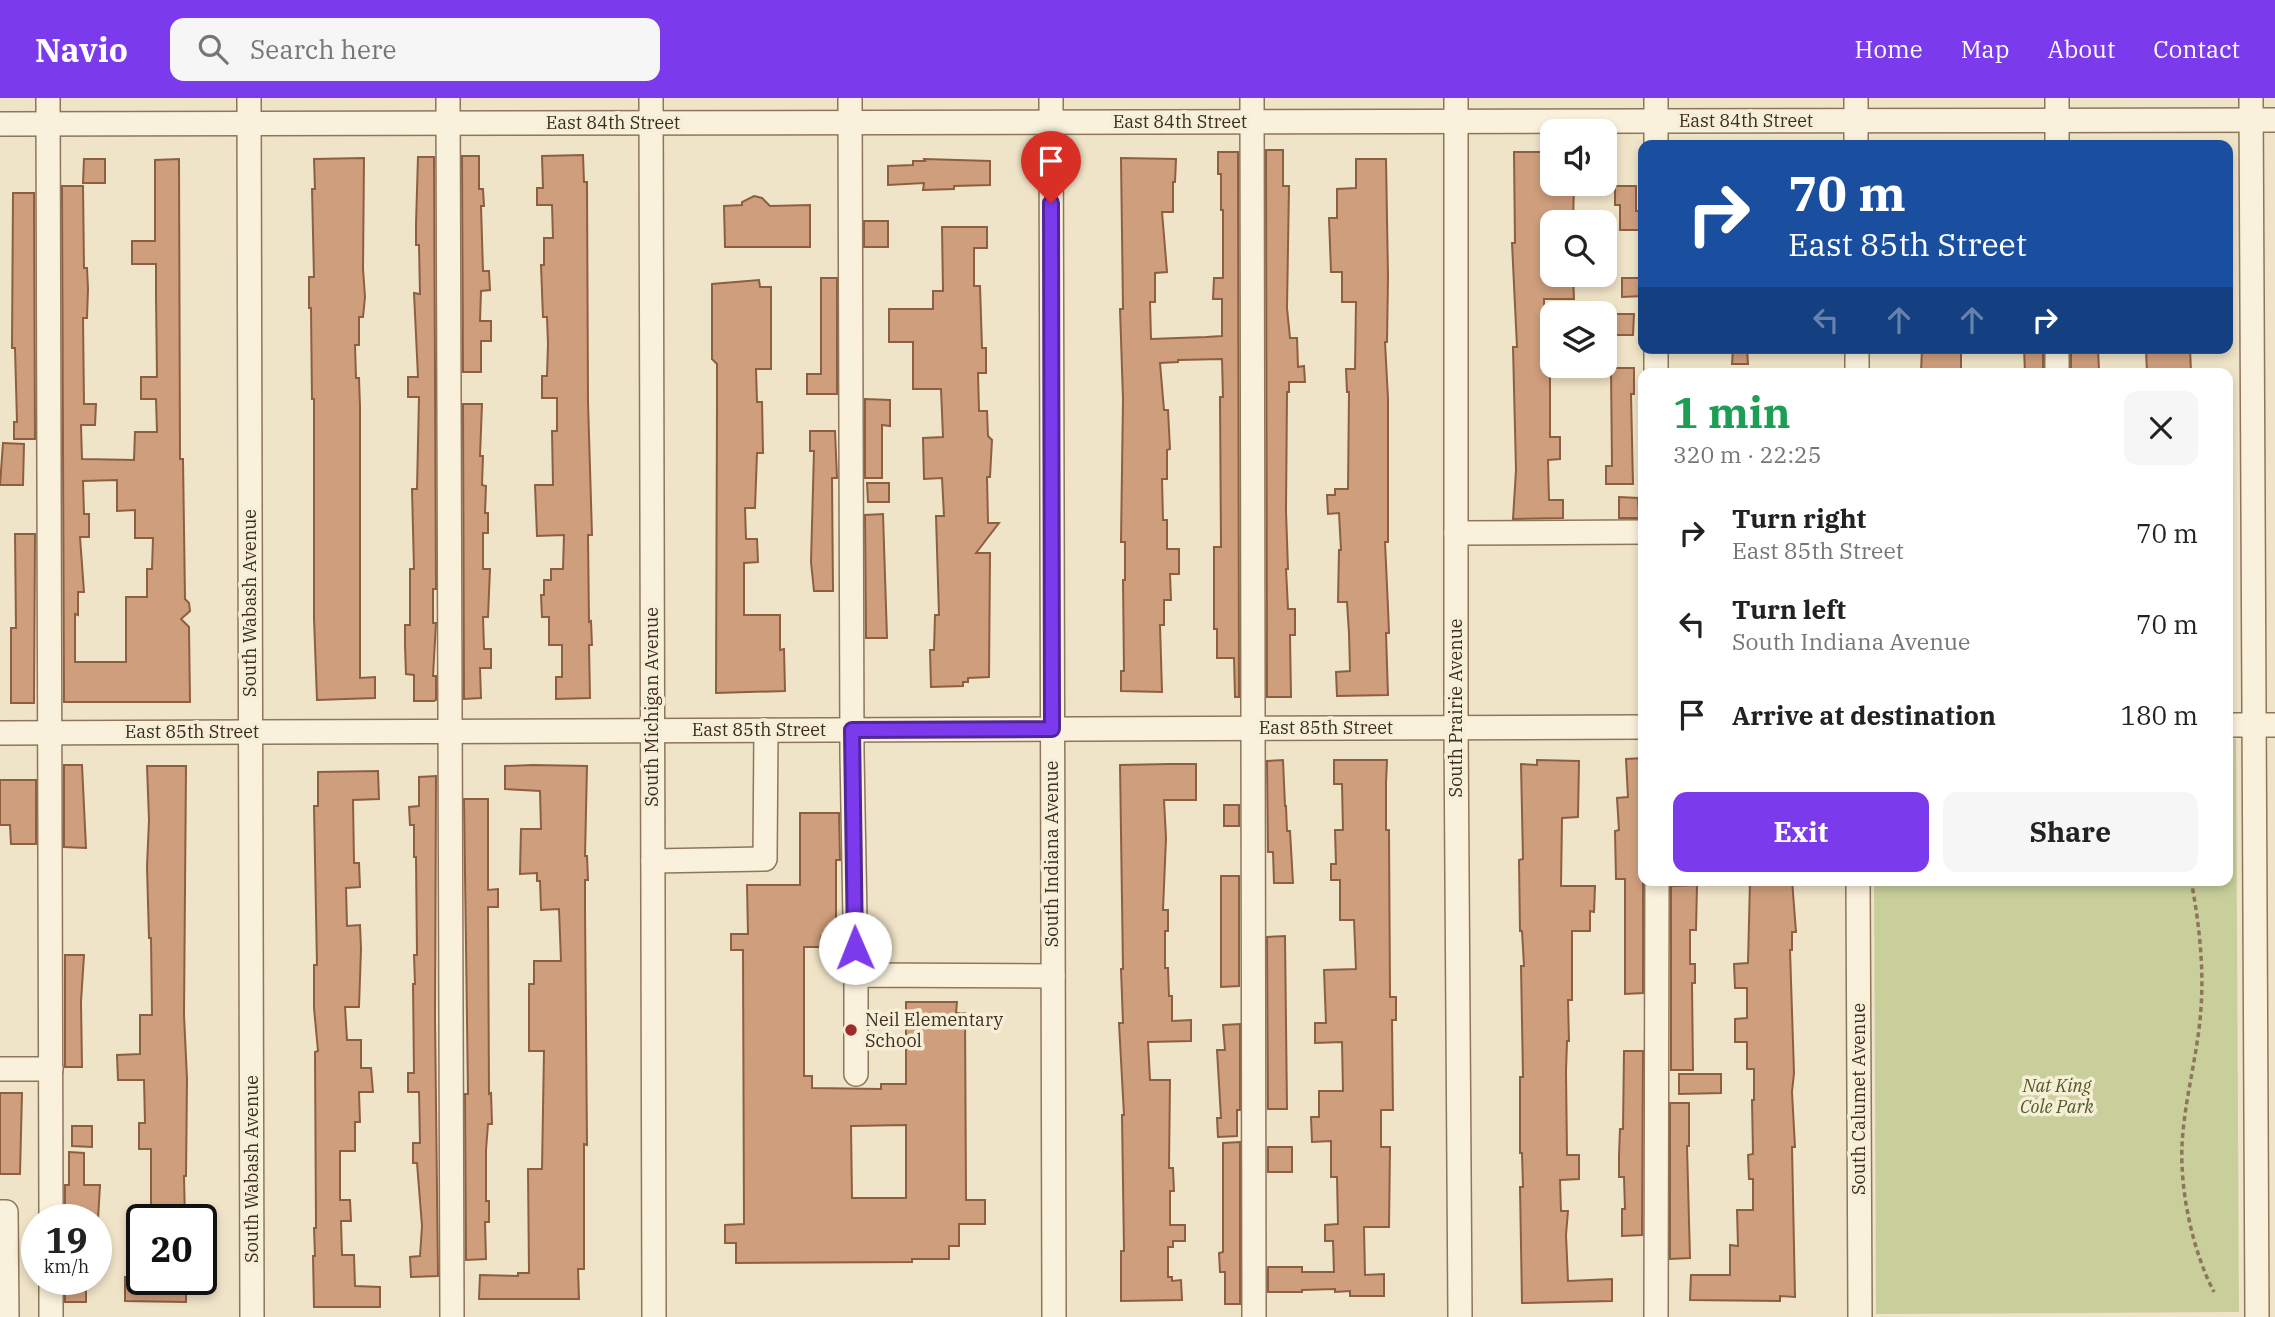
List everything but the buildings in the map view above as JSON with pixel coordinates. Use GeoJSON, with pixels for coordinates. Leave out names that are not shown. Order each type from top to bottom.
{"type":"FeatureCollection","features":[{"type":"Feature","properties":{"kind":"street"},"geometry":{"type":"LineString","coordinates":[[48,98],[51,1204]]}},
{"type":"Feature","properties":{"kind":"street","name":"South Wabash Avenue"},"geometry":{"type":"LineString","coordinates":[[249,98],[252,1317]]}},
{"type":"Feature","properties":{"kind":"street"},"geometry":{"type":"LineString","coordinates":[[448,98],[452,1317]]}},
{"type":"Feature","properties":{"kind":"street","name":"South Michigan Avenue"},"geometry":{"type":"LineString","coordinates":[[651,98],[654,1317]]}},
{"type":"Feature","properties":{"kind":"street"},"geometry":{"type":"LineString","coordinates":[[850,98],[856,1074]]}},
{"type":"Feature","properties":{"kind":"street","name":"South Indiana Avenue"},"geometry":{"type":"LineString","coordinates":[[1051,98],[1054,1317]]}},
{"type":"Feature","properties":{"kind":"street"},"geometry":{"type":"LineString","coordinates":[[1252,98],[1254,1317]]}},
{"type":"Feature","properties":{"kind":"street","name":"South Prairie Avenue"},"geometry":{"type":"LineString","coordinates":[[1456,98],[1460,1317]]}},
{"type":"Feature","properties":{"kind":"street"},"geometry":{"type":"LineString","coordinates":[[1656,98],[1656,140]]}},
{"type":"Feature","properties":{"kind":"street"},"geometry":{"type":"LineString","coordinates":[[1856,98],[1856,140]]}},
{"type":"Feature","properties":{"kind":"street"},"geometry":{"type":"LineString","coordinates":[[2058,140],[2067,109]]}},
{"type":"Feature","properties":{"kind":"street","name":"East 84th Street"},"geometry":{"type":"LineString","coordinates":[[0,124],[1856,121],[2067,109],[2251,109],[2275,120]]}},
{"type":"Feature","properties":{"kind":"street"},"geometry":{"type":"LineString","coordinates":[[2251,109],[2265,725],[2257,1317]]}},
{"type":"Feature","properties":{"kind":"street"},"geometry":{"type":"LineString","coordinates":[[1456,533],[1638,532]]}},
{"type":"Feature","properties":{"kind":"street"},"geometry":{"type":"LineString","coordinates":[[2233,725],[2265,725]]}},
{"type":"Feature","properties":{"kind":"street","name":"East 85th Street"},"geometry":{"type":"LineString","coordinates":[[0,733],[1638,727]]}},
{"type":"Feature","properties":{"kind":"street"},"geometry":{"type":"LineString","coordinates":[[653,861],[765,859],[766,730]]}},
{"type":"Feature","properties":{"kind":"street"},"geometry":{"type":"LineString","coordinates":[[1656,1317],[1657,886]]}},
{"type":"Feature","properties":{"kind":"street","name":"South Calumet Avenue"},"geometry":{"type":"LineString","coordinates":[[1858,886],[1860,1317]]}},
{"type":"Feature","properties":{"kind":"street"},"geometry":{"type":"LineString","coordinates":[[856,975],[1053,976]]}},
{"type":"Feature","properties":{"kind":"street"},"geometry":{"type":"LineString","coordinates":[[0,1069],[51,1069]]}},
{"type":"Feature","properties":{"kind":"street"},"geometry":{"type":"LineString","coordinates":[[0,1212],[6,1212],[3,1273],[7,1317]]}},
{"type":"Feature","properties":{"kind":"street"},"geometry":{"type":"LineString","coordinates":[[51,1295],[51,1317]]}},
{"type":"Feature","properties":{"kind":"path"},"geometry":{"type":"LineString","coordinates":[[2192,886],[2198,915],[2201,1009],[2182,1148],[2185,1192],[2193,1237],[2214,1292]]}},
{"type":"Feature","properties":{"kind":"green space","name":"Nat King Cole Park"},"geometry":{"type":"Polygon","coordinates":[[[2233,739],[2236,739],[2239,1312],[1876,1314],[1874,886],[2233,886],[2233,739]]]}},
{"type":"Feature","properties":{"kind":"place","name":"Neil Elementary School"},"geometry":{"type":"Point","coordinates":[851,1030]}},
{"type":"Feature","properties":{"kind":"route"},"geometry":{"type":"LineString","coordinates":[[855,948],[852,730],[1052,729],[1051,203]]}}]}
